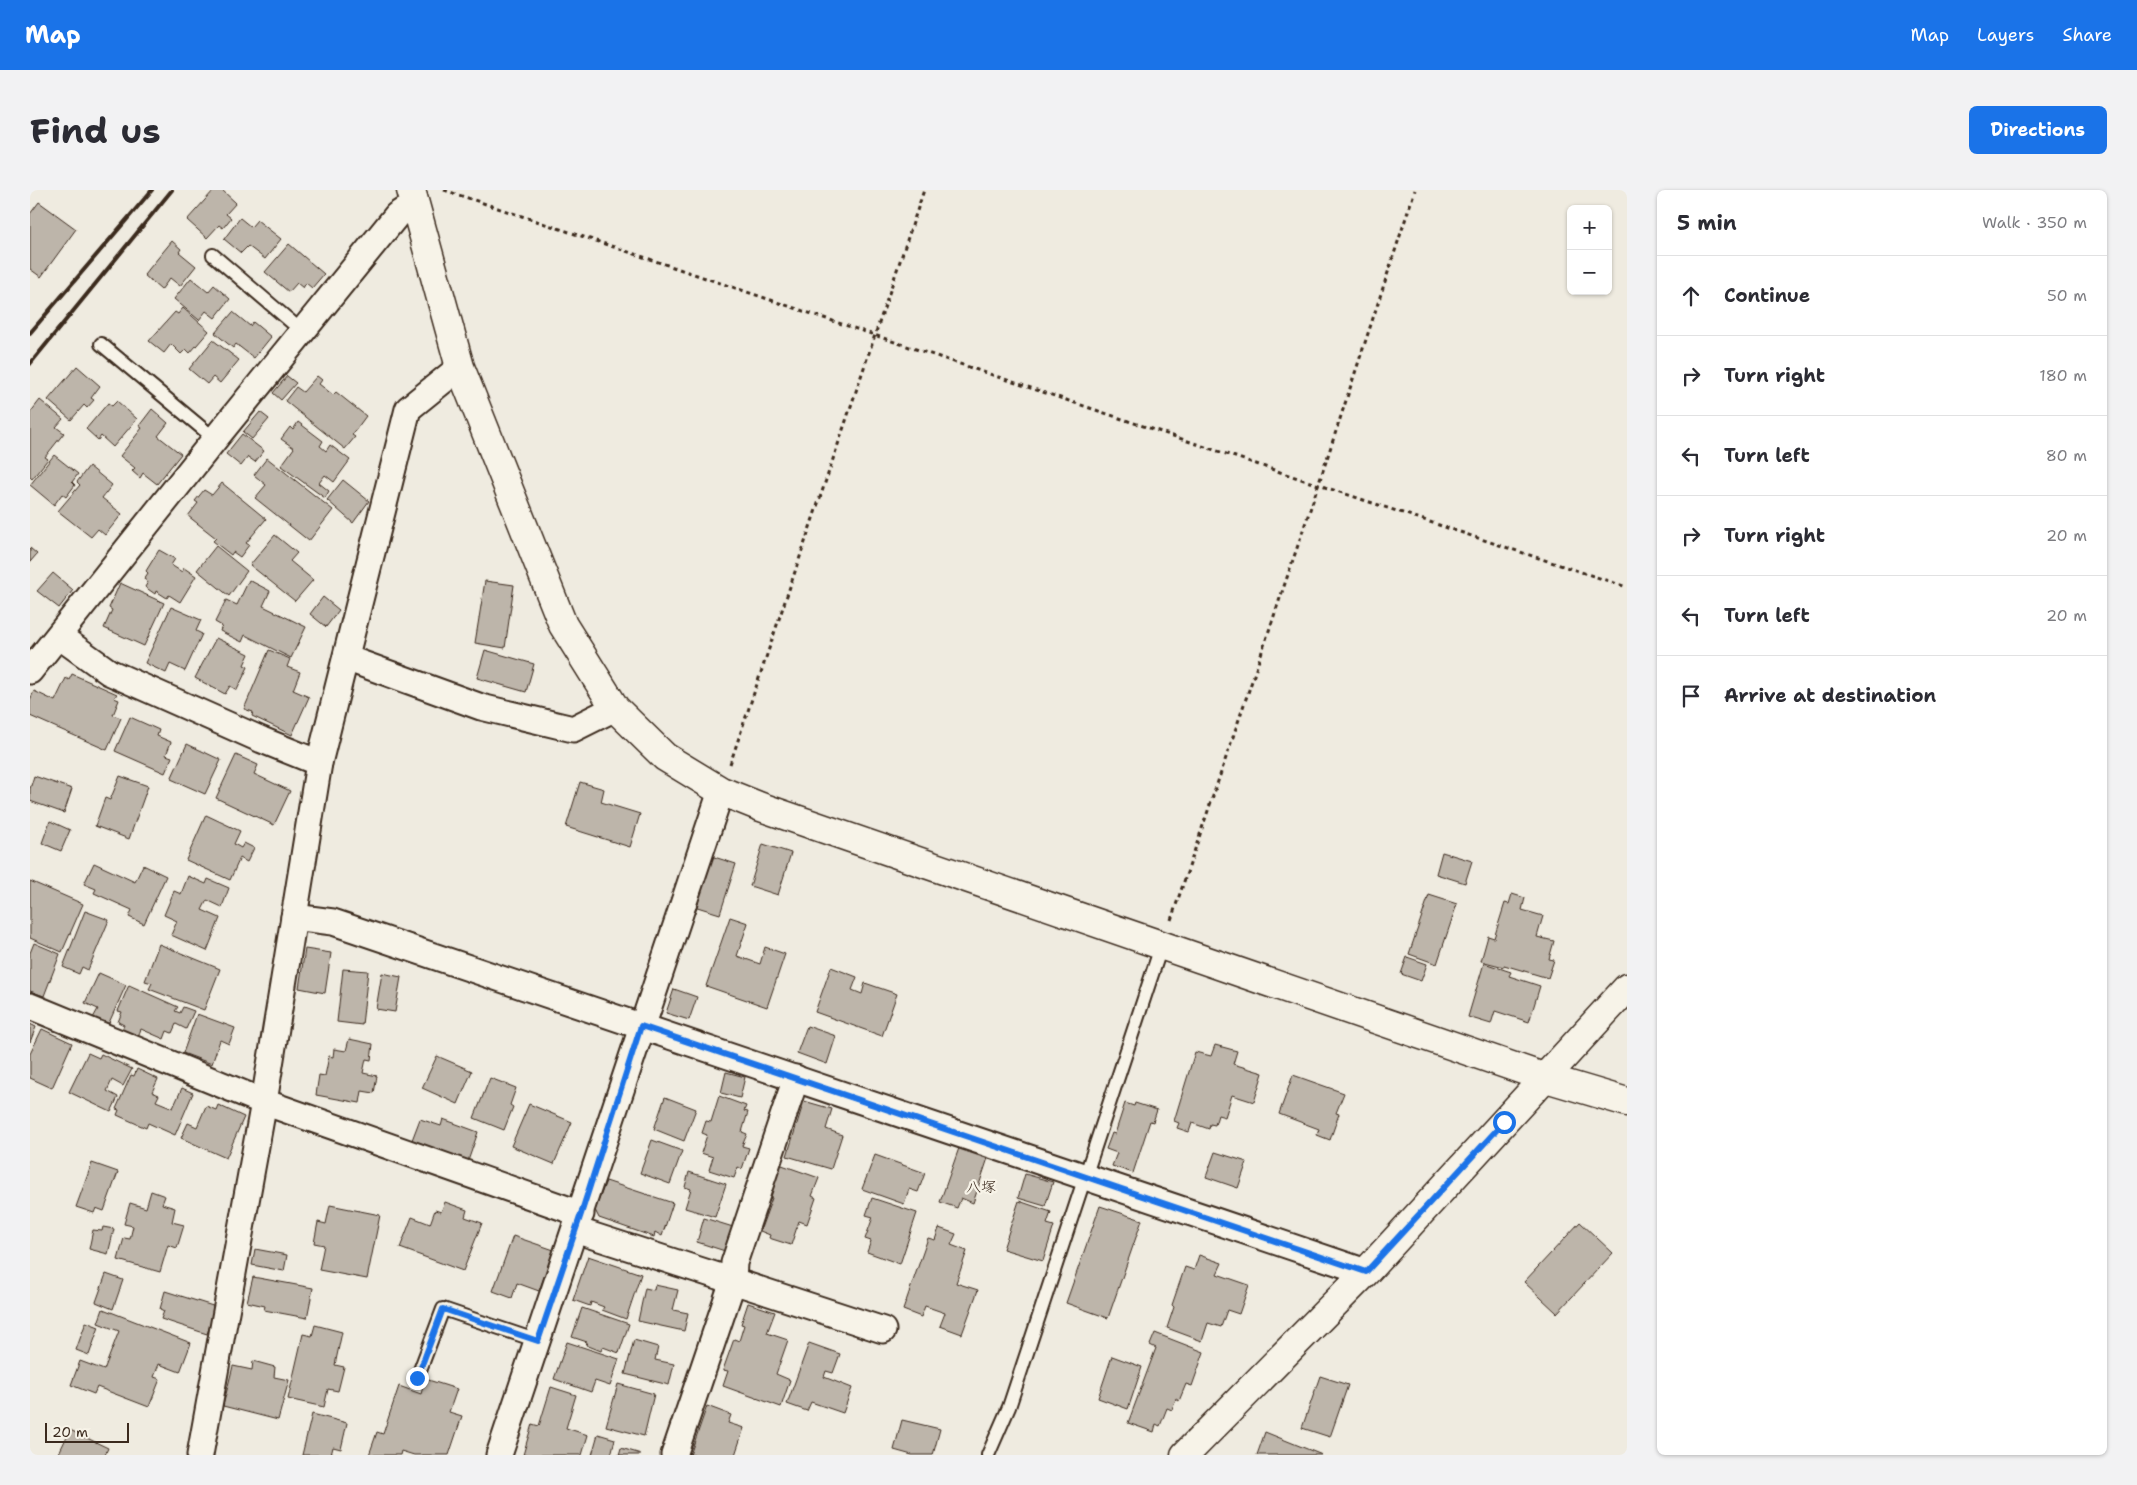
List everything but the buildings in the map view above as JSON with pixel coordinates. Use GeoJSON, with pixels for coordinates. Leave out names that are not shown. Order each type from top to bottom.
{"type":"FeatureCollection","features":[{"type":"Feature","properties":{"kind":"street"},"geometry":{"type":"LineString","coordinates":[[30,671],[215,439],[413,197]]}},
{"type":"Feature","properties":{"kind":"street"},"geometry":{"type":"LineString","coordinates":[[413,197],[460,367],[564,625],[615,708],[665,757],[721,791],[761,807],[1546,1078],[1627,1102]]}},
{"type":"Feature","properties":{"kind":"street"},"geometry":{"type":"LineString","coordinates":[[200,1455],[264,1102],[320,763],[408,409],[460,367]]}},
{"type":"Feature","properties":{"kind":"street"},"geometry":{"type":"LineString","coordinates":[[59,636],[109,672],[262,740],[320,763]]}},
{"type":"Feature","properties":{"kind":"street"},"geometry":{"type":"LineString","coordinates":[[346,658],[481,707],[573,729],[615,708]]}},
{"type":"Feature","properties":{"kind":"street"},"geometry":{"type":"LineString","coordinates":[[499,1455],[721,791]]}},
{"type":"Feature","properties":{"kind":"street"},"geometry":{"type":"LineString","coordinates":[[294,917],[333,922],[1366,1272]]}},
{"type":"Feature","properties":{"kind":"street"},"geometry":{"type":"LineString","coordinates":[[1185,1455],[1366,1272],[1627,988]]}},
{"type":"Feature","properties":{"kind":"street"},"geometry":{"type":"LineString","coordinates":[[30,1006],[264,1102],[733,1281],[883,1330]]}},
{"type":"Feature","properties":{"kind":"street"},"geometry":{"type":"LineString","coordinates":[[674,1455],[733,1281],[734,1262],[796,1078]]}},
{"type":"Feature","properties":{"kind":"lane"},"geometry":{"type":"LineString","coordinates":[[213,256],[303,332]]}},
{"type":"Feature","properties":{"kind":"lane"},"geometry":{"type":"LineString","coordinates":[[102,344],[215,439]]}},
{"type":"Feature","properties":{"kind":"lane"},"geometry":{"type":"LineString","coordinates":[[988,1455],[1009,1407],[1162,944]]}},
{"type":"Feature","properties":{"kind":"lane"},"geometry":{"type":"LineString","coordinates":[[417,1378],[443,1309],[538,1341]]}},
{"type":"Feature","properties":{"kind":"path"},"geometry":{"type":"LineString","coordinates":[[444,190],[877,335],[1318,486],[1627,587]]}},
{"type":"Feature","properties":{"kind":"path"},"geometry":{"type":"LineString","coordinates":[[721,791],[877,335],[924,190]]}},
{"type":"Feature","properties":{"kind":"path"},"geometry":{"type":"LineString","coordinates":[[1162,944],[1318,486],[1415,190]]}},
{"type":"Feature","properties":{"kind":"railway"},"geometry":{"type":"LineString","coordinates":[[30,333],[152,190]]}},
{"type":"Feature","properties":{"kind":"railway"},"geometry":{"type":"LineString","coordinates":[[30,364],[172,190]]}},
{"type":"Feature","properties":{"kind":"district","name":"八塚"},"geometry":{"type":"Point","coordinates":[981,1187]}},
{"type":"Feature","properties":{"kind":"route"},"geometry":{"type":"LineString","coordinates":[[417,1378],[443,1309],[538,1341],[641,1026],[1366,1272],[1504,1122]]}}]}
